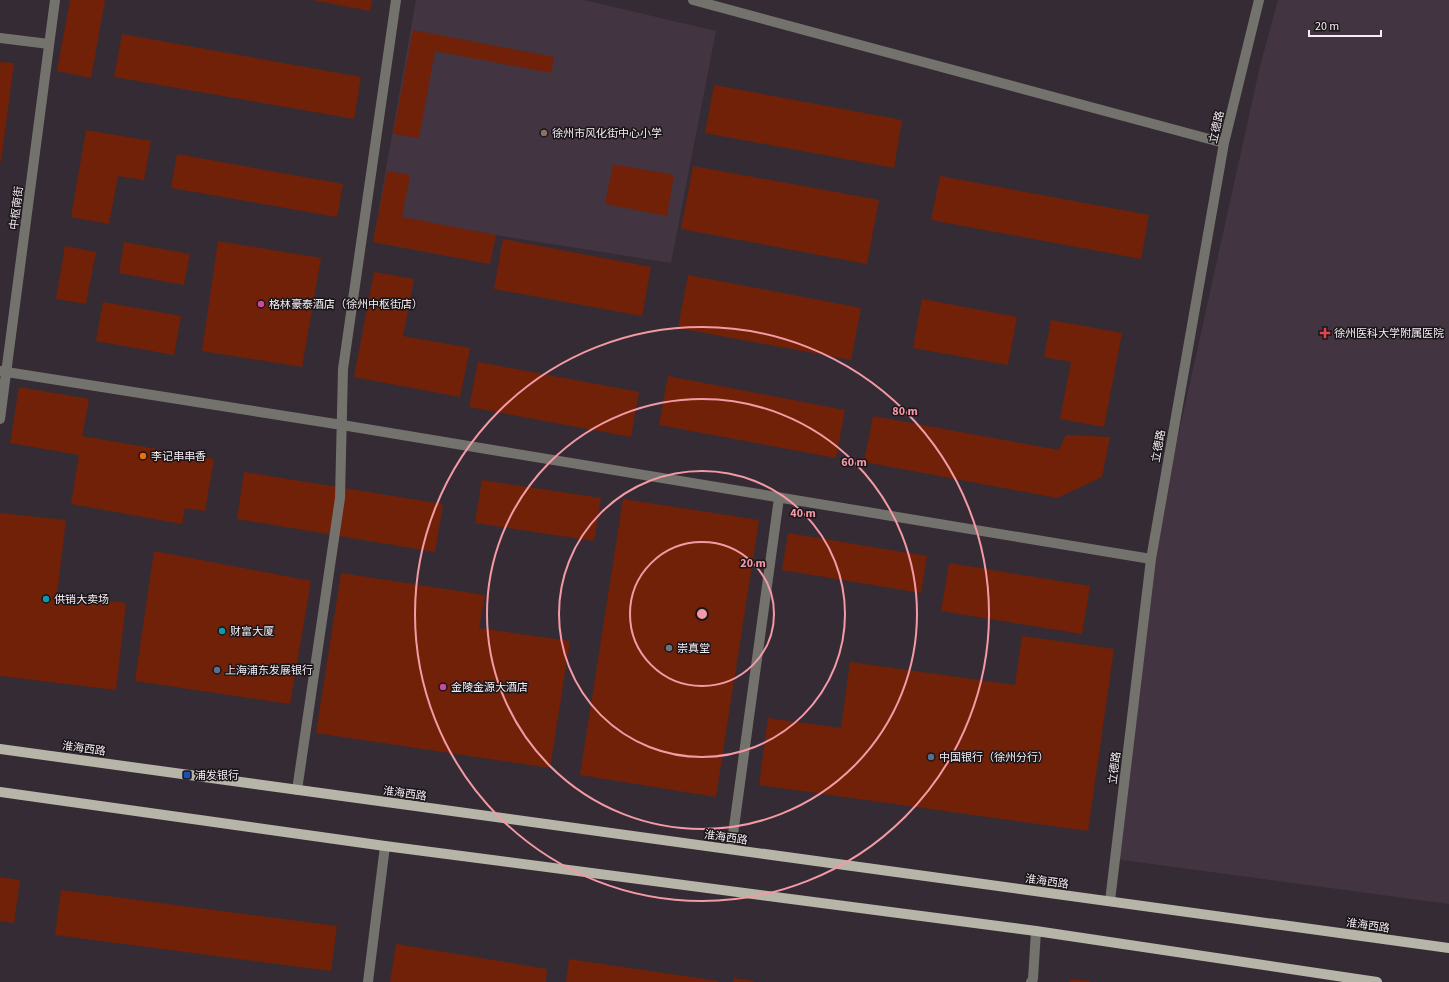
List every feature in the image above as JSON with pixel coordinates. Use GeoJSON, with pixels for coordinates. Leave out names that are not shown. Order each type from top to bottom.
{"type":"FeatureCollection","features":[{"type":"Feature","properties":{"kind":"main road","name":"淮海西路"},"geometry":{"type":"LineString","coordinates":[[0,749],[1449,948]]}},
{"type":"Feature","properties":{"kind":"main road"},"geometry":{"type":"LineString","coordinates":[[0,792],[384,846],[1036,931],[1377,982]]}},
{"type":"Feature","properties":{"kind":"street","name":"中枢南街"},"geometry":{"type":"LineString","coordinates":[[0,419],[3,371],[55,0]]}},
{"type":"Feature","properties":{"kind":"street"},"geometry":{"type":"LineString","coordinates":[[297,790],[340,498],[342,369],[396,0]]}},
{"type":"Feature","properties":{"kind":"street"},"geometry":{"type":"LineString","coordinates":[[693,0],[1224,143]]}},
{"type":"Feature","properties":{"kind":"street","name":"立德路"},"geometry":{"type":"LineString","coordinates":[[1110,901],[1151,559],[1224,143],[1259,0]]}},
{"type":"Feature","properties":{"kind":"street"},"geometry":{"type":"LineString","coordinates":[[0,38],[49,44]]}},
{"type":"Feature","properties":{"kind":"street"},"geometry":{"type":"LineString","coordinates":[[3,371],[342,425],[1151,559]]}},
{"type":"Feature","properties":{"kind":"street"},"geometry":{"type":"LineString","coordinates":[[731,849],[779,498]]}},
{"type":"Feature","properties":{"kind":"street"},"geometry":{"type":"LineString","coordinates":[[368,982],[384,846]]}},
{"type":"Feature","properties":{"kind":"street"},"geometry":{"type":"LineString","coordinates":[[1031,982],[1033,979],[1036,931]]}},
{"type":"Feature","properties":{"kind":"shaded area","name":"徐州市风化街中心小学"},"geometry":{"type":"Polygon","coordinates":[[[416,0],[584,0],[716,31],[671,263],[496,235],[490,264],[373,242],[416,0]]]}},
{"type":"Feature","properties":{"kind":"shaded area","name":"徐州医科大学附属医院"},"geometry":{"type":"Polygon","coordinates":[[[1278,0],[1449,0],[1449,904],[1115,859],[1151,559],[1260,66],[1278,0]]]}},
{"type":"Feature","properties":{"kind":"building"},"geometry":{"type":"Polygon","coordinates":[[[70,0],[105,0],[91,78],[57,71],[70,0]]]}},
{"type":"Feature","properties":{"kind":"building"},"geometry":{"type":"Polygon","coordinates":[[[312,0],[372,0],[370,11],[312,0]]]}},
{"type":"Feature","properties":{"kind":"building"},"geometry":{"type":"Polygon","coordinates":[[[413,30],[554,57],[551,73],[435,51],[419,138],[393,134],[413,30]]]}},
{"type":"Feature","properties":{"kind":"building"},"geometry":{"type":"Polygon","coordinates":[[[122,34],[361,77],[354,119],[114,77],[122,34]]]}},
{"type":"Feature","properties":{"kind":"building"},"geometry":{"type":"Polygon","coordinates":[[[0,62],[14,63],[1,161],[0,161],[0,62]]]}},
{"type":"Feature","properties":{"kind":"building"},"geometry":{"type":"Polygon","coordinates":[[[714,85],[902,120],[894,168],[705,133],[714,85]]]}},
{"type":"Feature","properties":{"kind":"building"},"geometry":{"type":"Polygon","coordinates":[[[86,130],[151,141],[144,180],[118,176],[109,224],[71,217],[86,130]]]}},
{"type":"Feature","properties":{"kind":"building"},"geometry":{"type":"Polygon","coordinates":[[[177,154],[343,184],[337,217],[171,188],[177,154]]]}},
{"type":"Feature","properties":{"kind":"building"},"geometry":{"type":"Polygon","coordinates":[[[613,164],[674,175],[667,216],[605,204],[613,164]]]}},
{"type":"Feature","properties":{"kind":"building"},"geometry":{"type":"Polygon","coordinates":[[[693,166],[879,200],[867,264],[681,229],[693,166]]]}},
{"type":"Feature","properties":{"kind":"building"},"geometry":{"type":"Polygon","coordinates":[[[387,171],[410,175],[402,217],[496,235],[490,264],[373,242],[387,171]]]}},
{"type":"Feature","properties":{"kind":"building"},"geometry":{"type":"Polygon","coordinates":[[[940,176],[1149,215],[1141,259],[931,220],[940,176]]]}},
{"type":"Feature","properties":{"kind":"building"},"geometry":{"type":"Polygon","coordinates":[[[503,239],[651,267],[642,316],[494,289],[503,239]]]}},
{"type":"Feature","properties":{"kind":"building","name":"格林豪泰酒店（徐州中枢街店）"},"geometry":{"type":"Polygon","coordinates":[[[218,241],[321,258],[302,367],[202,351],[218,241]]]}},
{"type":"Feature","properties":{"kind":"building"},"geometry":{"type":"Polygon","coordinates":[[[124,242],[190,254],[184,285],[119,273],[124,242]]]}},
{"type":"Feature","properties":{"kind":"building"},"geometry":{"type":"Polygon","coordinates":[[[65,246],[96,252],[86,304],[56,299],[65,246]]]}},
{"type":"Feature","properties":{"kind":"building"},"geometry":{"type":"Polygon","coordinates":[[[374,272],[414,279],[403,336],[470,348],[460,397],[354,377],[374,272]]]}},
{"type":"Feature","properties":{"kind":"building"},"geometry":{"type":"Polygon","coordinates":[[[688,275],[861,308],[851,360],[678,328],[688,275]]]}},
{"type":"Feature","properties":{"kind":"building"},"geometry":{"type":"Polygon","coordinates":[[[922,299],[1017,317],[1008,365],[913,348],[922,299]]]}},
{"type":"Feature","properties":{"kind":"building"},"geometry":{"type":"Polygon","coordinates":[[[103,302],[181,316],[174,355],[96,341],[103,302]]]}},
{"type":"Feature","properties":{"kind":"building"},"geometry":{"type":"Polygon","coordinates":[[[1051,320],[1122,333],[1104,427],[1060,419],[1071,362],[1044,357],[1051,320]]]}},
{"type":"Feature","properties":{"kind":"building"},"geometry":{"type":"Polygon","coordinates":[[[478,362],[639,392],[631,437],[469,407],[478,362]]]}},
{"type":"Feature","properties":{"kind":"building"},"geometry":{"type":"Polygon","coordinates":[[[668,376],[845,410],[836,458],[659,425],[668,376]]]}},
{"type":"Feature","properties":{"kind":"building"},"geometry":{"type":"Polygon","coordinates":[[[19,387],[89,399],[82,436],[214,459],[205,511],[185,508],[182,524],[71,504],[79,455],[10,443],[19,387]]]}},
{"type":"Feature","properties":{"kind":"building"},"geometry":{"type":"Polygon","coordinates":[[[873,416],[1059,450],[1066,435],[1110,437],[1102,477],[1057,498],[864,462],[873,416]]]}},
{"type":"Feature","properties":{"kind":"building"},"geometry":{"type":"Polygon","coordinates":[[[244,472],[443,504],[435,552],[237,519],[244,472]]]}},
{"type":"Feature","properties":{"kind":"building"},"geometry":{"type":"Polygon","coordinates":[[[482,480],[601,498],[594,541],[475,523],[482,480]]]}},
{"type":"Feature","properties":{"kind":"building","name":"崇真堂"},"geometry":{"type":"Polygon","coordinates":[[[623,499],[759,520],[716,797],[580,775],[623,499]]]}},
{"type":"Feature","properties":{"kind":"building","name":"供销大卖场"},"geometry":{"type":"Polygon","coordinates":[[[0,513],[66,520],[57,595],[126,603],[116,690],[0,676],[0,513]]]}},
{"type":"Feature","properties":{"kind":"building"},"geometry":{"type":"Polygon","coordinates":[[[788,533],[927,556],[921,593],[782,570],[788,533]]]}},
{"type":"Feature","properties":{"kind":"building","name":"财富大厦"},"geometry":{"type":"Polygon","coordinates":[[[154,551],[311,581],[290,704],[135,681],[154,551]]]}},
{"type":"Feature","properties":{"kind":"building"},"geometry":{"type":"Polygon","coordinates":[[[949,563],[1090,586],[1082,634],[941,611],[949,563]]]}},
{"type":"Feature","properties":{"kind":"building","name":"金陵金源大酒店"},"geometry":{"type":"Polygon","coordinates":[[[341,573],[485,595],[479,628],[570,641],[550,768],[316,733],[341,573]]]}},
{"type":"Feature","properties":{"kind":"building","name":"中国银行（徐州分行）"},"geometry":{"type":"Polygon","coordinates":[[[1022,636],[1114,649],[1088,831],[759,785],[768,718],[841,728],[850,662],[1015,685],[1022,636]]]}},
{"type":"Feature","properties":{"kind":"building"},"geometry":{"type":"Polygon","coordinates":[[[0,877],[20,880],[14,923],[0,921],[0,877]]]}},
{"type":"Feature","properties":{"kind":"building"},"geometry":{"type":"Polygon","coordinates":[[[61,890],[337,926],[331,971],[55,935],[61,890]]]}},
{"type":"Feature","properties":{"kind":"building"},"geometry":{"type":"Polygon","coordinates":[[[396,944],[547,969],[546,982],[390,982],[396,944]]]}},
{"type":"Feature","properties":{"kind":"building"},"geometry":{"type":"Polygon","coordinates":[[[569,959],[718,981],[718,982],[566,982],[569,959]]]}},
{"type":"Feature","properties":{"kind":"building"},"geometry":{"type":"Polygon","coordinates":[[[734,978],[753,981],[753,982],[733,982],[734,978]]]}},
{"type":"Feature","properties":{"kind":"building"},"geometry":{"type":"Polygon","coordinates":[[[1070,979],[1090,981],[1090,982],[1069,982],[1070,979]]]}},
{"type":"Feature","properties":{"kind":"place","name":"徐州市风化街中心小学"},"geometry":{"type":"Point","coordinates":[544,133]}},
{"type":"Feature","properties":{"kind":"place","name":"格林豪泰酒店（徐州中枢街店）"},"geometry":{"type":"Point","coordinates":[261,304]}},
{"type":"Feature","properties":{"kind":"place","name":"徐州医科大学附属医院"},"geometry":{"type":"Point","coordinates":[1325,333]}},
{"type":"Feature","properties":{"kind":"place","name":"李记串串香"},"geometry":{"type":"Point","coordinates":[143,456]}},
{"type":"Feature","properties":{"kind":"place","name":"供销大卖场"},"geometry":{"type":"Point","coordinates":[46,599]}},
{"type":"Feature","properties":{"kind":"place","name":"财富大厦"},"geometry":{"type":"Point","coordinates":[222,631]}},
{"type":"Feature","properties":{"kind":"place","name":"崇真堂"},"geometry":{"type":"Point","coordinates":[669,648]}},
{"type":"Feature","properties":{"kind":"place","name":"上海浦东发展银行"},"geometry":{"type":"Point","coordinates":[217,670]}},
{"type":"Feature","properties":{"kind":"place","name":"金陵金源大酒店"},"geometry":{"type":"Point","coordinates":[443,687]}},
{"type":"Feature","properties":{"kind":"place","name":"中国银行（徐州分行）"},"geometry":{"type":"Point","coordinates":[931,757]}},
{"type":"Feature","properties":{"kind":"place","name":"浦发银行"},"geometry":{"type":"Point","coordinates":[187,775]}}]}
